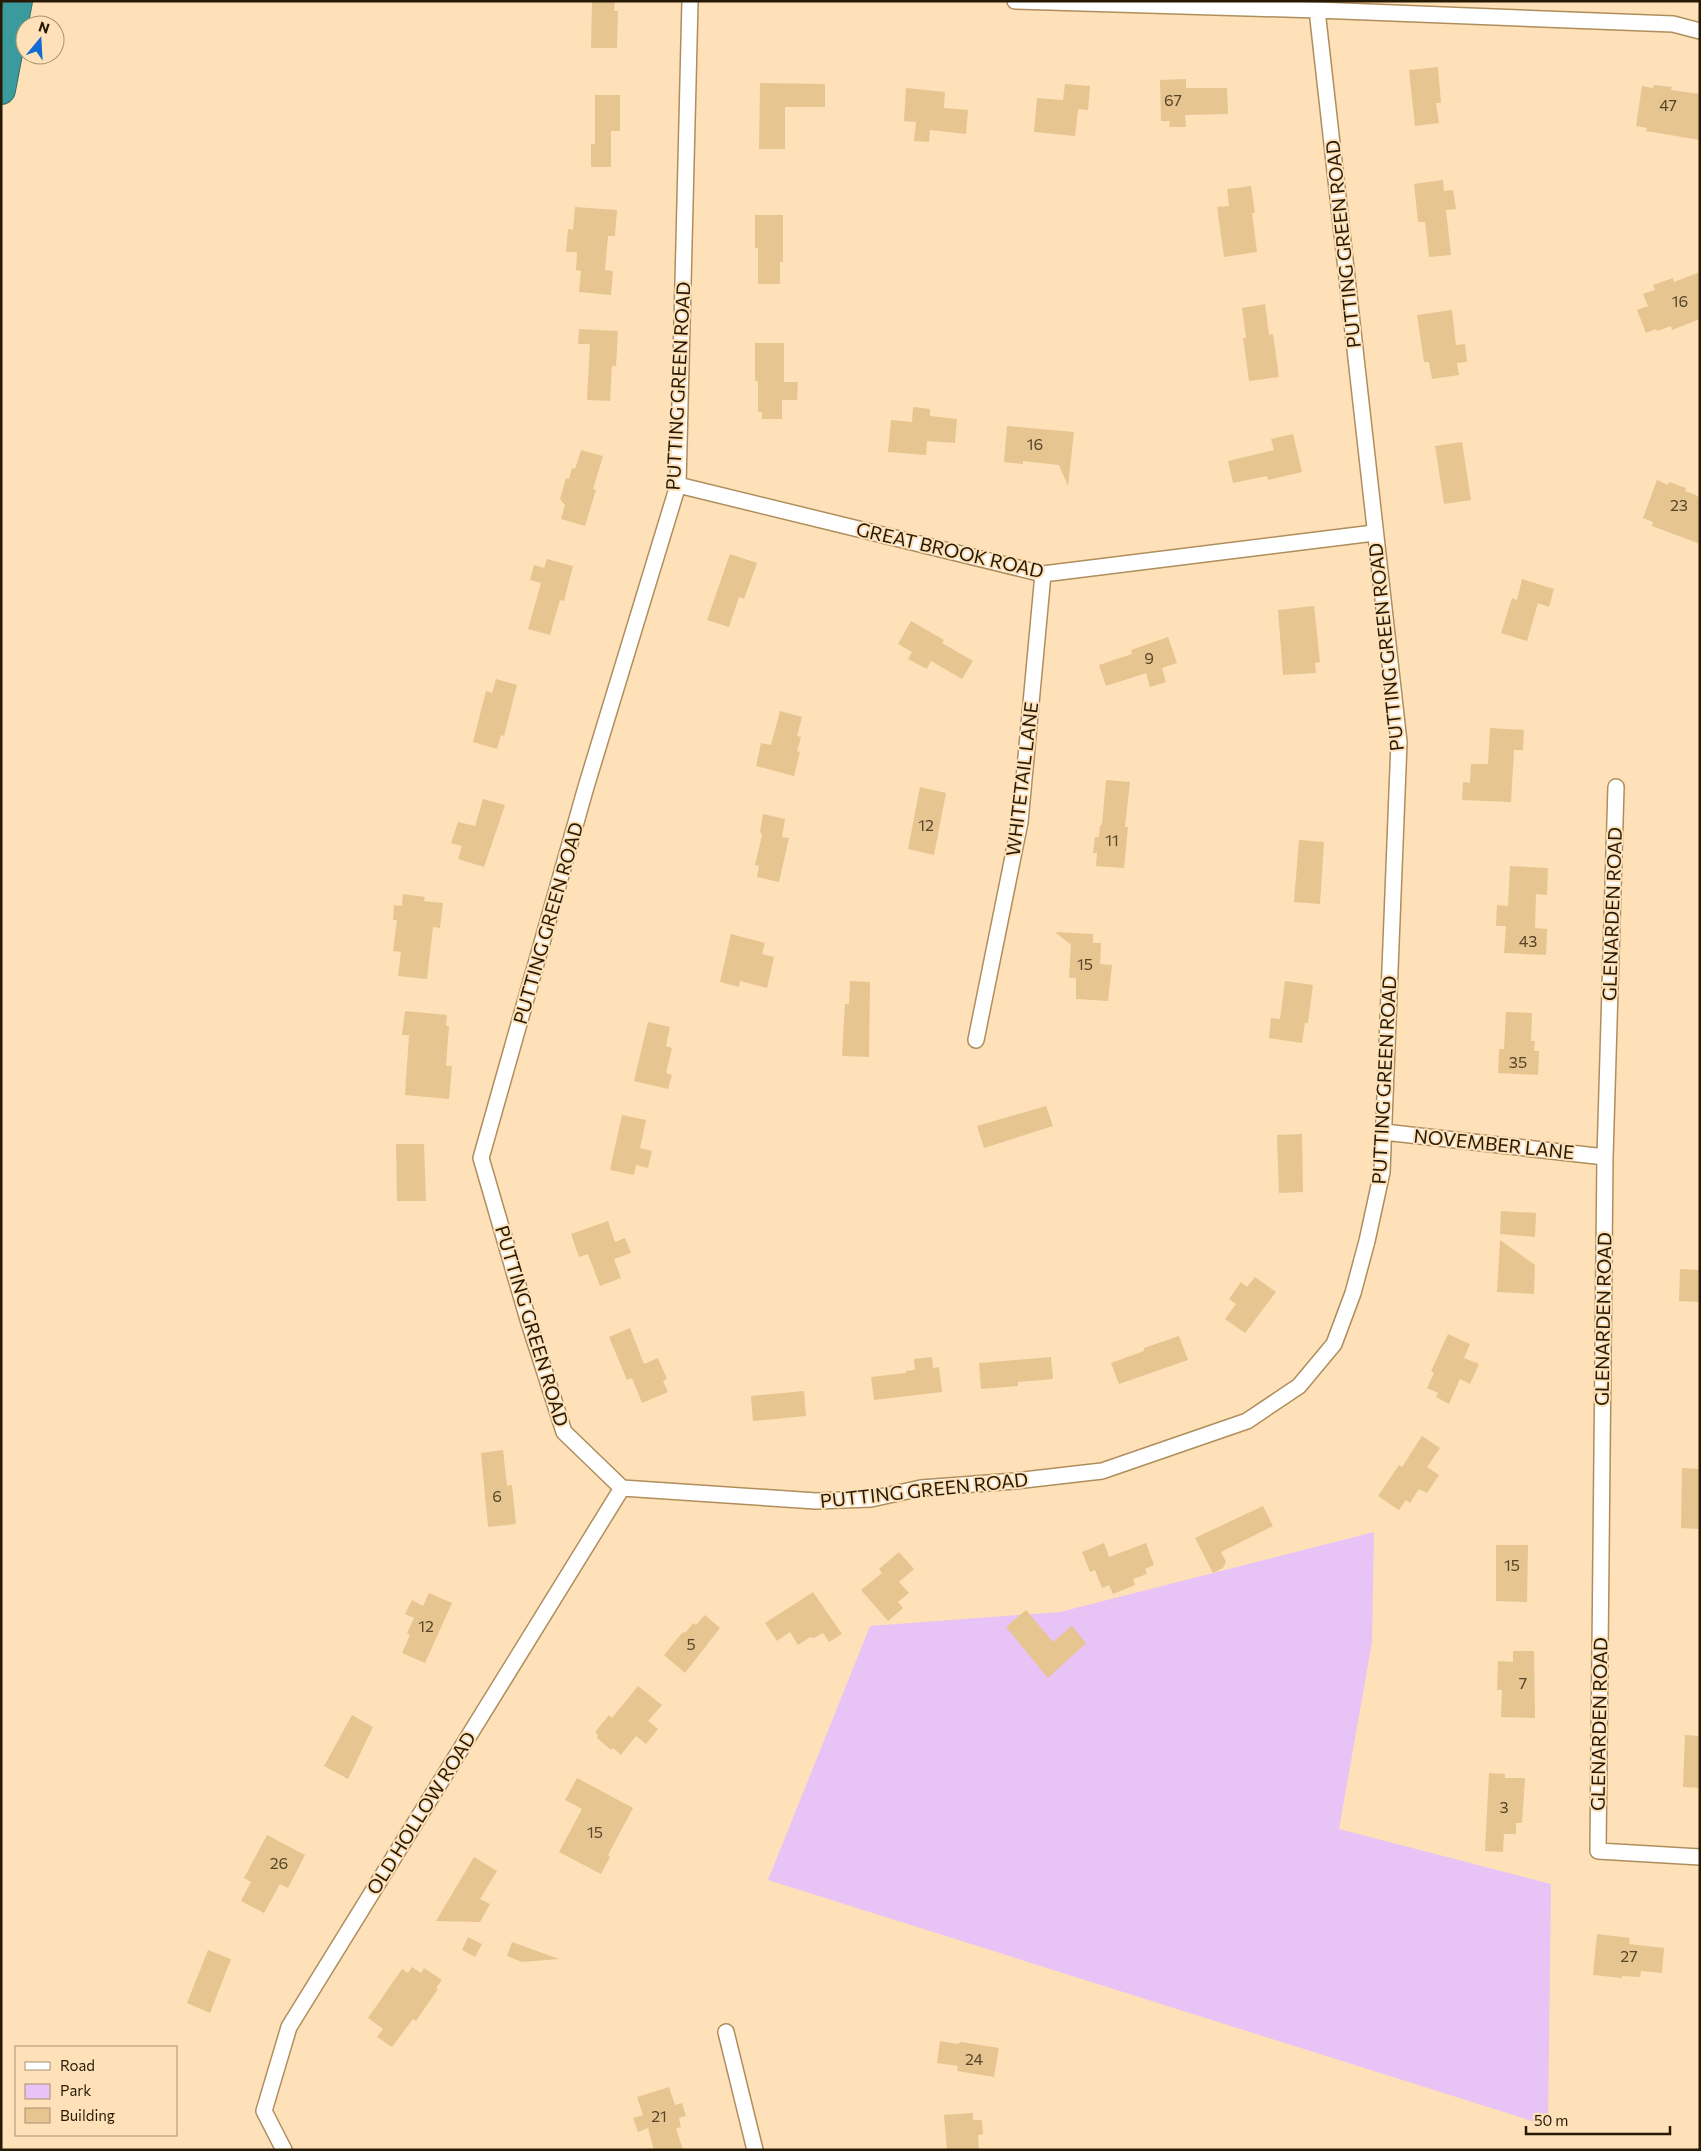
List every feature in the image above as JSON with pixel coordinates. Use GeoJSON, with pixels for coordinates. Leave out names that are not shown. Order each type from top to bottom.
{"type":"FeatureCollection","features":[{"type":"Feature","properties":{"kind":"highway"},"geometry":{"type":"LineString","coordinates":[[1,90],[18,1]]}},
{"type":"Feature","properties":{"kind":"street","name":"PUTTING GREEN ROAD"},"geometry":{"type":"LineString","coordinates":[[690,1],[678,485],[586,786],[482,1158],[529,1323],[564,1432],[622,1488],[816,1502],[871,1499],[921,1488],[1015,1481],[1102,1471],[1247,1420],[1299,1386],[1334,1344],[1353,1293],[1382,1172],[1399,742],[1374,533],[1317,10]]}},
{"type":"Feature","properties":{"kind":"street"},"geometry":{"type":"LineString","coordinates":[[1015,1],[1317,10],[1673,24],[1700,31]]}},
{"type":"Feature","properties":{"kind":"street","name":"GREAT BROOK ROAD"},"geometry":{"type":"LineString","coordinates":[[678,485],[1043,574],[1374,533]]}},
{"type":"Feature","properties":{"kind":"street","name":"WHITETAIL LANE"},"geometry":{"type":"LineString","coordinates":[[976,1040],[1020,822],[1043,574]]}},
{"type":"Feature","properties":{"kind":"street","name":"GLENARDEN ROAD"},"geometry":{"type":"LineString","coordinates":[[1616,787],[1605,1157],[1598,1851],[1700,1857]]}},
{"type":"Feature","properties":{"kind":"street","name":"NOVEMBER LANE"},"geometry":{"type":"LineString","coordinates":[[1384,1132],[1605,1157]]}},
{"type":"Feature","properties":{"kind":"street","name":"OLD HOLLOW ROAD"},"geometry":{"type":"LineString","coordinates":[[284,2150],[264,2111],[289,2027],[622,1488]]}},
{"type":"Feature","properties":{"kind":"street"},"geometry":{"type":"LineString","coordinates":[[726,2032],[755,2150]]}},
{"type":"Feature","properties":{"kind":"green space"},"geometry":{"type":"Polygon","coordinates":[[[1374,1532],[1372,1642],[1339,1829],[1551,1884],[1548,2126],[768,1880],[870,1626],[1060,1612],[1374,1532]]]}},
{"type":"Feature","properties":{"kind":"building"},"geometry":{"type":"Polygon","coordinates":[[[592,1],[615,1],[614,11],[618,11],[617,48],[591,48],[592,1]]]}},
{"type":"Feature","properties":{"kind":"building"},"geometry":{"type":"Polygon","coordinates":[[[1438,67],[1441,103],[1436,103],[1439,123],[1415,126],[1409,70],[1438,67]]]}},
{"type":"Feature","properties":{"kind":"building"},"geometry":{"type":"Polygon","coordinates":[[[1186,79],[1186,88],[1227,88],[1228,114],[1185,115],[1186,127],[1169,127],[1170,121],[1161,121],[1160,80],[1186,79]]]}},
{"type":"Feature","properties":{"kind":"building"},"geometry":{"type":"Polygon","coordinates":[[[760,83],[825,84],[825,107],[785,107],[785,149],[759,149],[760,83]]]}},
{"type":"Feature","properties":{"kind":"building"},"geometry":{"type":"Polygon","coordinates":[[[1065,84],[1090,86],[1088,110],[1078,109],[1075,136],[1034,132],[1037,98],[1063,100],[1065,84]]]}},
{"type":"Feature","properties":{"kind":"building"},"geometry":{"type":"Polygon","coordinates":[[[1654,85],[1672,87],[1671,90],[1700,94],[1700,140],[1646,131],[1647,128],[1636,126],[1642,86],[1653,88],[1654,85]]]}},
{"type":"Feature","properties":{"kind":"building"},"geometry":{"type":"Polygon","coordinates":[[[906,88],[945,92],[944,108],[968,110],[966,134],[930,130],[929,142],[914,141],[916,122],[904,121],[906,88]]]}},
{"type":"Feature","properties":{"kind":"building"},"geometry":{"type":"Polygon","coordinates":[[[595,95],[620,95],[620,131],[611,131],[611,167],[591,167],[591,144],[595,144],[595,95]]]}},
{"type":"Feature","properties":{"kind":"building"},"geometry":{"type":"Polygon","coordinates":[[[1443,180],[1444,191],[1453,190],[1456,209],[1446,210],[1451,255],[1429,257],[1425,222],[1418,222],[1414,184],[1443,180]]]}},
{"type":"Feature","properties":{"kind":"building"},"geometry":{"type":"Polygon","coordinates":[[[1251,186],[1255,213],[1252,213],[1257,252],[1224,257],[1217,207],[1229,206],[1227,189],[1251,186]]]}},
{"type":"Feature","properties":{"kind":"building"},"geometry":{"type":"Polygon","coordinates":[[[575,207],[617,210],[615,236],[608,236],[605,270],[613,271],[611,295],[579,292],[581,271],[576,270],[577,252],[566,252],[568,229],[573,230],[575,207]]]}},
{"type":"Feature","properties":{"kind":"building"},"geometry":{"type":"Polygon","coordinates":[[[755,215],[783,215],[783,262],[780,262],[780,284],[758,284],[758,248],[755,248],[755,215]]]}},
{"type":"Feature","properties":{"kind":"building"},"geometry":{"type":"Polygon","coordinates":[[[1700,272],[1700,319],[1672,330],[1671,326],[1646,333],[1637,310],[1648,306],[1643,294],[1655,290],[1653,285],[1673,278],[1674,282],[1700,272]]]}},
{"type":"Feature","properties":{"kind":"building"},"geometry":{"type":"Polygon","coordinates":[[[1265,304],[1269,335],[1273,334],[1279,377],[1249,381],[1243,338],[1246,338],[1242,308],[1265,304]]]}},
{"type":"Feature","properties":{"kind":"building"},"geometry":{"type":"Polygon","coordinates":[[[1452,310],[1456,345],[1465,344],[1467,362],[1457,363],[1459,375],[1432,379],[1429,362],[1424,362],[1417,315],[1452,310]]]}},
{"type":"Feature","properties":{"kind":"building"},"geometry":{"type":"Polygon","coordinates":[[[579,329],[618,331],[616,366],[612,366],[610,401],[587,400],[590,344],[578,344],[579,329]]]}},
{"type":"Feature","properties":{"kind":"building"},"geometry":{"type":"Polygon","coordinates":[[[755,343],[784,343],[784,382],[798,382],[797,400],[782,400],[782,419],[762,419],[762,412],[758,412],[758,381],[755,381],[755,343]]]}},
{"type":"Feature","properties":{"kind":"building"},"geometry":{"type":"Polygon","coordinates":[[[913,407],[930,409],[930,416],[957,419],[955,443],[927,441],[926,455],[888,452],[891,420],[912,422],[913,407]]]}},
{"type":"Feature","properties":{"kind":"building"},"geometry":{"type":"Polygon","coordinates":[[[1007,426],[1074,432],[1068,486],[1059,465],[1023,461],[1023,464],[1004,462],[1007,426]]]}},
{"type":"Feature","properties":{"kind":"building"},"geometry":{"type":"Polygon","coordinates":[[[1293,434],[1302,472],[1268,480],[1267,476],[1233,483],[1228,461],[1274,450],[1271,439],[1293,434]]]}},
{"type":"Feature","properties":{"kind":"building"},"geometry":{"type":"Polygon","coordinates":[[[1462,442],[1471,500],[1444,504],[1435,446],[1462,442]]]}},
{"type":"Feature","properties":{"kind":"building"},"geometry":{"type":"Polygon","coordinates":[[[581,450],[603,456],[593,489],[596,490],[585,526],[561,519],[565,505],[560,499],[566,478],[569,479],[572,468],[575,469],[581,450]]]}},
{"type":"Feature","properties":{"kind":"building"},"geometry":{"type":"Polygon","coordinates":[[[1657,480],[1668,485],[1669,482],[1686,488],[1685,491],[1696,495],[1700,499],[1700,544],[1652,526],[1653,522],[1643,518],[1657,480]]]}},
{"type":"Feature","properties":{"kind":"building"},"geometry":{"type":"Polygon","coordinates":[[[730,554],[757,563],[744,599],[739,597],[729,627],[707,620],[730,554]]]}},
{"type":"Feature","properties":{"kind":"building"},"geometry":{"type":"Polygon","coordinates":[[[547,559],[573,566],[564,601],[560,600],[550,635],[528,629],[541,583],[530,580],[534,565],[544,568],[547,559]]]}},
{"type":"Feature","properties":{"kind":"building"},"geometry":{"type":"Polygon","coordinates":[[[1522,579],[1554,589],[1549,607],[1538,603],[1527,641],[1501,633],[1512,598],[1517,600],[1522,579]]]}},
{"type":"Feature","properties":{"kind":"building"},"geometry":{"type":"Polygon","coordinates":[[[1314,606],[1320,662],[1315,663],[1316,673],[1283,675],[1278,610],[1314,606]]]}},
{"type":"Feature","properties":{"kind":"building"},"geometry":{"type":"Polygon","coordinates":[[[911,621],[944,640],[942,643],[973,661],[962,679],[931,661],[927,669],[908,659],[912,652],[898,644],[911,621]]]}},
{"type":"Feature","properties":{"kind":"building"},"geometry":{"type":"Polygon","coordinates":[[[1168,637],[1177,663],[1162,668],[1166,682],[1150,687],[1146,673],[1106,686],[1099,665],[1132,654],[1131,650],[1168,637]]]}},
{"type":"Feature","properties":{"kind":"building"},"geometry":{"type":"Polygon","coordinates":[[[496,679],[517,685],[504,736],[501,735],[497,749],[473,742],[486,691],[492,693],[496,679]]]}},
{"type":"Feature","properties":{"kind":"building"},"geometry":{"type":"Polygon","coordinates":[[[780,711],[802,717],[797,736],[801,737],[797,751],[800,752],[794,776],[756,766],[761,743],[771,745],[780,711]]]}},
{"type":"Feature","properties":{"kind":"building"},"geometry":{"type":"Polygon","coordinates":[[[1490,728],[1524,730],[1523,750],[1514,750],[1511,802],[1462,800],[1463,782],[1470,783],[1471,764],[1488,764],[1490,728]]]}},
{"type":"Feature","properties":{"kind":"building"},"geometry":{"type":"Polygon","coordinates":[[[1106,780],[1130,782],[1125,827],[1128,827],[1124,868],[1096,866],[1097,853],[1093,853],[1095,837],[1099,837],[1102,824],[1106,780]]]}},
{"type":"Feature","properties":{"kind":"building"},"geometry":{"type":"Polygon","coordinates":[[[920,787],[946,793],[934,855],[908,849],[920,787]]]}},
{"type":"Feature","properties":{"kind":"building"},"geometry":{"type":"Polygon","coordinates":[[[483,799],[505,805],[484,867],[458,859],[462,846],[451,843],[458,822],[475,826],[483,799]]]}},
{"type":"Feature","properties":{"kind":"building"},"geometry":{"type":"Polygon","coordinates":[[[763,814],[785,819],[782,837],[789,838],[779,882],[757,877],[759,866],[755,865],[762,835],[760,832],[763,814]]]}},
{"type":"Feature","properties":{"kind":"building"},"geometry":{"type":"Polygon","coordinates":[[[1299,840],[1324,842],[1320,904],[1294,902],[1299,840]]]}},
{"type":"Feature","properties":{"kind":"building"},"geometry":{"type":"Polygon","coordinates":[[[1510,866],[1548,868],[1547,895],[1536,894],[1535,928],[1547,929],[1546,955],[1504,953],[1506,926],[1496,926],[1497,905],[1508,906],[1510,866]]]}},
{"type":"Feature","properties":{"kind":"building"},"geometry":{"type":"Polygon","coordinates":[[[403,894],[425,897],[424,901],[443,903],[440,928],[433,927],[427,979],[398,976],[401,952],[393,951],[397,920],[393,920],[394,905],[402,906],[403,894]]]}},
{"type":"Feature","properties":{"kind":"building"},"geometry":{"type":"Polygon","coordinates":[[[1055,932],[1093,934],[1093,943],[1101,943],[1100,964],[1112,965],[1108,1001],[1076,999],[1076,978],[1069,978],[1071,945],[1055,932]]]}},
{"type":"Feature","properties":{"kind":"building"},"geometry":{"type":"Polygon","coordinates":[[[731,934],[765,943],[762,954],[774,957],[767,988],[740,981],[739,987],[720,982],[731,934]]]}},
{"type":"Feature","properties":{"kind":"building"},"geometry":{"type":"Polygon","coordinates":[[[850,981],[870,982],[869,1057],[842,1056],[845,1004],[849,1004],[850,981]]]}},
{"type":"Feature","properties":{"kind":"building"},"geometry":{"type":"Polygon","coordinates":[[[1285,981],[1313,985],[1308,1023],[1305,1023],[1302,1043],[1269,1038],[1271,1018],[1280,1019],[1285,981]]]}},
{"type":"Feature","properties":{"kind":"building"},"geometry":{"type":"Polygon","coordinates":[[[405,1011],[447,1015],[446,1026],[449,1026],[446,1066],[452,1066],[449,1099],[405,1095],[409,1035],[402,1035],[405,1011]]]}},
{"type":"Feature","properties":{"kind":"building"},"geometry":{"type":"Polygon","coordinates":[[[1506,1012],[1532,1013],[1531,1041],[1535,1041],[1534,1051],[1539,1051],[1538,1075],[1498,1073],[1499,1049],[1504,1049],[1506,1012]]]}},
{"type":"Feature","properties":{"kind":"building"},"geometry":{"type":"Polygon","coordinates":[[[648,1022],[670,1027],[666,1046],[672,1048],[666,1073],[672,1075],[668,1089],[634,1081],[648,1022]]]}},
{"type":"Feature","properties":{"kind":"building"},"geometry":{"type":"Polygon","coordinates":[[[1046,1106],[1053,1126],[984,1148],[977,1126],[1046,1106]]]}},
{"type":"Feature","properties":{"kind":"building"},"geometry":{"type":"Polygon","coordinates":[[[622,1115],[646,1120],[640,1148],[652,1151],[648,1168],[636,1165],[634,1175],[610,1170],[622,1115]]]}},
{"type":"Feature","properties":{"kind":"building"},"geometry":{"type":"Polygon","coordinates":[[[1302,1134],[1303,1192],[1279,1193],[1277,1135],[1302,1134]]]}},
{"type":"Feature","properties":{"kind":"building"},"geometry":{"type":"Polygon","coordinates":[[[396,1144],[424,1144],[426,1201],[397,1201],[396,1144]]]}},
{"type":"Feature","properties":{"kind":"building"},"geometry":{"type":"Polygon","coordinates":[[[1501,1211],[1536,1213],[1535,1237],[1500,1234],[1501,1211]]]}},
{"type":"Feature","properties":{"kind":"building"},"geometry":{"type":"Polygon","coordinates":[[[608,1221],[615,1242],[625,1238],[631,1253],[614,1259],[621,1278],[600,1286],[588,1254],[579,1257],[571,1234],[608,1221]]]}},
{"type":"Feature","properties":{"kind":"building"},"geometry":{"type":"Polygon","coordinates":[[[1500,1240],[1535,1265],[1534,1294],[1497,1292],[1500,1240]]]}},
{"type":"Feature","properties":{"kind":"building"},"geometry":{"type":"Polygon","coordinates":[[[1680,1269],[1700,1270],[1700,1302],[1679,1301],[1680,1269]]]}},
{"type":"Feature","properties":{"kind":"building"},"geometry":{"type":"Polygon","coordinates":[[[1255,1277],[1276,1292],[1245,1333],[1225,1319],[1236,1304],[1229,1299],[1241,1282],[1247,1287],[1255,1277]]]}},
{"type":"Feature","properties":{"kind":"building"},"geometry":{"type":"Polygon","coordinates":[[[630,1328],[644,1364],[658,1358],[667,1379],[663,1381],[668,1392],[642,1403],[632,1378],[627,1380],[609,1337],[630,1328]]]}},
{"type":"Feature","properties":{"kind":"building"},"geometry":{"type":"Polygon","coordinates":[[[1448,1334],[1470,1344],[1464,1358],[1479,1364],[1470,1384],[1460,1379],[1449,1404],[1436,1397],[1438,1393],[1427,1388],[1434,1373],[1431,1371],[1448,1334]]]}},
{"type":"Feature","properties":{"kind":"building"},"geometry":{"type":"Polygon","coordinates":[[[1179,1336],[1188,1360],[1119,1384],[1111,1363],[1144,1351],[1144,1348],[1179,1336]]]}},
{"type":"Feature","properties":{"kind":"building"},"geometry":{"type":"Polygon","coordinates":[[[932,1357],[933,1368],[939,1367],[942,1392],[874,1400],[871,1377],[906,1373],[906,1371],[915,1370],[914,1359],[932,1357]]]}},
{"type":"Feature","properties":{"kind":"building"},"geometry":{"type":"Polygon","coordinates":[[[1051,1357],[1053,1379],[1018,1382],[1018,1386],[981,1389],[979,1363],[1051,1357]]]}},
{"type":"Feature","properties":{"kind":"building"},"geometry":{"type":"Polygon","coordinates":[[[804,1391],[806,1416],[753,1421],[751,1396],[804,1391]]]}},
{"type":"Feature","properties":{"kind":"building"},"geometry":{"type":"Polygon","coordinates":[[[1422,1436],[1440,1448],[1427,1467],[1439,1475],[1427,1493],[1419,1489],[1410,1503],[1406,1500],[1399,1510],[1378,1496],[1399,1465],[1402,1467],[1422,1436]]]}},
{"type":"Feature","properties":{"kind":"building"},"geometry":{"type":"Polygon","coordinates":[[[503,1450],[507,1486],[512,1485],[516,1524],[488,1527],[481,1453],[503,1450]]]}},
{"type":"Feature","properties":{"kind":"building"},"geometry":{"type":"Polygon","coordinates":[[[1682,1468],[1700,1469],[1700,1529],[1681,1528],[1682,1468]]]}},
{"type":"Feature","properties":{"kind":"building"},"geometry":{"type":"Polygon","coordinates":[[[1263,1506],[1273,1526],[1221,1552],[1226,1562],[1223,1568],[1213,1573],[1195,1538],[1263,1506]]]}},
{"type":"Feature","properties":{"kind":"building"},"geometry":{"type":"Polygon","coordinates":[[[1104,1543],[1109,1557],[1146,1543],[1154,1565],[1145,1569],[1147,1574],[1133,1579],[1135,1585],[1113,1594],[1109,1585],[1102,1588],[1095,1570],[1090,1572],[1082,1552],[1104,1543]]]}},
{"type":"Feature","properties":{"kind":"building"},"geometry":{"type":"Polygon","coordinates":[[[1496,1545],[1528,1545],[1527,1602],[1496,1601],[1496,1545]]]}},
{"type":"Feature","properties":{"kind":"building"},"geometry":{"type":"Polygon","coordinates":[[[899,1552],[914,1569],[899,1582],[909,1593],[898,1602],[903,1608],[888,1621],[861,1590],[882,1573],[879,1569],[899,1552]]]}},
{"type":"Feature","properties":{"kind":"building"},"geometry":{"type":"Polygon","coordinates":[[[813,1592],[842,1634],[829,1642],[823,1633],[814,1638],[810,1637],[798,1645],[790,1632],[777,1641],[765,1623],[813,1592]]]}},
{"type":"Feature","properties":{"kind":"building"},"geometry":{"type":"Polygon","coordinates":[[[429,1593],[452,1603],[425,1663],[402,1653],[410,1635],[407,1633],[414,1618],[405,1614],[412,1600],[423,1606],[429,1593]]]}},
{"type":"Feature","properties":{"kind":"building"},"geometry":{"type":"Polygon","coordinates":[[[1026,1610],[1053,1642],[1072,1626],[1086,1643],[1048,1678],[1006,1627],[1026,1610]]]}},
{"type":"Feature","properties":{"kind":"building"},"geometry":{"type":"Polygon","coordinates":[[[705,1615],[720,1628],[685,1673],[664,1655],[682,1633],[686,1632],[693,1623],[696,1625],[705,1615]]]}},
{"type":"Feature","properties":{"kind":"building"},"geometry":{"type":"Polygon","coordinates":[[[1513,1651],[1534,1651],[1535,1718],[1501,1717],[1502,1690],[1497,1690],[1498,1661],[1513,1662],[1513,1651]]]}},
{"type":"Feature","properties":{"kind":"building"},"geometry":{"type":"Polygon","coordinates":[[[638,1686],[662,1705],[648,1721],[658,1729],[646,1744],[636,1736],[621,1755],[613,1748],[611,1750],[597,1738],[598,1735],[595,1732],[609,1715],[612,1718],[638,1686]]]}},
{"type":"Feature","properties":{"kind":"building"},"geometry":{"type":"Polygon","coordinates":[[[352,1715],[373,1727],[348,1779],[324,1766],[352,1715]]]}},
{"type":"Feature","properties":{"kind":"building"},"geometry":{"type":"Polygon","coordinates":[[[1685,1735],[1700,1736],[1700,1788],[1683,1787],[1685,1735]]]}},
{"type":"Feature","properties":{"kind":"building"},"geometry":{"type":"Polygon","coordinates":[[[1489,1773],[1505,1774],[1505,1778],[1525,1778],[1522,1823],[1516,1823],[1516,1834],[1504,1834],[1503,1852],[1485,1851],[1489,1773]]]}},
{"type":"Feature","properties":{"kind":"building"},"geometry":{"type":"Polygon","coordinates":[[[577,1778],[633,1808],[608,1855],[610,1857],[601,1874],[559,1852],[582,1809],[565,1800],[577,1778]]]}},
{"type":"Feature","properties":{"kind":"building"},"geometry":{"type":"Polygon","coordinates":[[[267,1835],[305,1855],[288,1888],[280,1884],[264,1913],[241,1901],[251,1882],[244,1878],[267,1835]]]}},
{"type":"Feature","properties":{"kind":"building"},"geometry":{"type":"Polygon","coordinates":[[[474,1857],[497,1871],[480,1899],[490,1904],[480,1922],[436,1921],[474,1857]]]}},
{"type":"Feature","properties":{"kind":"building"},"geometry":{"type":"Polygon","coordinates":[[[1597,1934],[1630,1938],[1629,1944],[1664,1948],[1662,1973],[1641,1971],[1640,1977],[1622,1976],[1622,1978],[1593,1975],[1597,1934]]]}},
{"type":"Feature","properties":{"kind":"building"},"geometry":{"type":"Polygon","coordinates":[[[468,1937],[482,1944],[475,1957],[462,1950],[468,1937]]]}},
{"type":"Feature","properties":{"kind":"building"},"geometry":{"type":"Polygon","coordinates":[[[512,1942],[559,1959],[522,1962],[507,1956],[512,1942]]]}},
{"type":"Feature","properties":{"kind":"building"},"geometry":{"type":"Polygon","coordinates":[[[208,1950],[231,1959],[210,2013],[187,2003],[208,1950]]]}},
{"type":"Feature","properties":{"kind":"building"},"geometry":{"type":"Polygon","coordinates":[[[412,1967],[421,1973],[424,1968],[442,1980],[416,2021],[413,2019],[392,2047],[377,2037],[383,2029],[368,2018],[402,1969],[408,1973],[412,1967]]]}},
{"type":"Feature","properties":{"kind":"building"},"geometry":{"type":"Polygon","coordinates":[[[940,2041],[999,2048],[994,2077],[957,2071],[958,2066],[937,2063],[940,2041]]]}},
{"type":"Feature","properties":{"kind":"building"},"geometry":{"type":"Polygon","coordinates":[[[669,2087],[675,2105],[682,2103],[686,2116],[679,2118],[681,2127],[676,2128],[683,2150],[654,2150],[648,2128],[638,2132],[633,2118],[643,2115],[637,2097],[669,2087]]]}},
{"type":"Feature","properties":{"kind":"building"},"geometry":{"type":"Polygon","coordinates":[[[973,2113],[973,2120],[982,2120],[983,2134],[978,2135],[979,2150],[947,2150],[944,2115],[973,2113]]]}}]}
